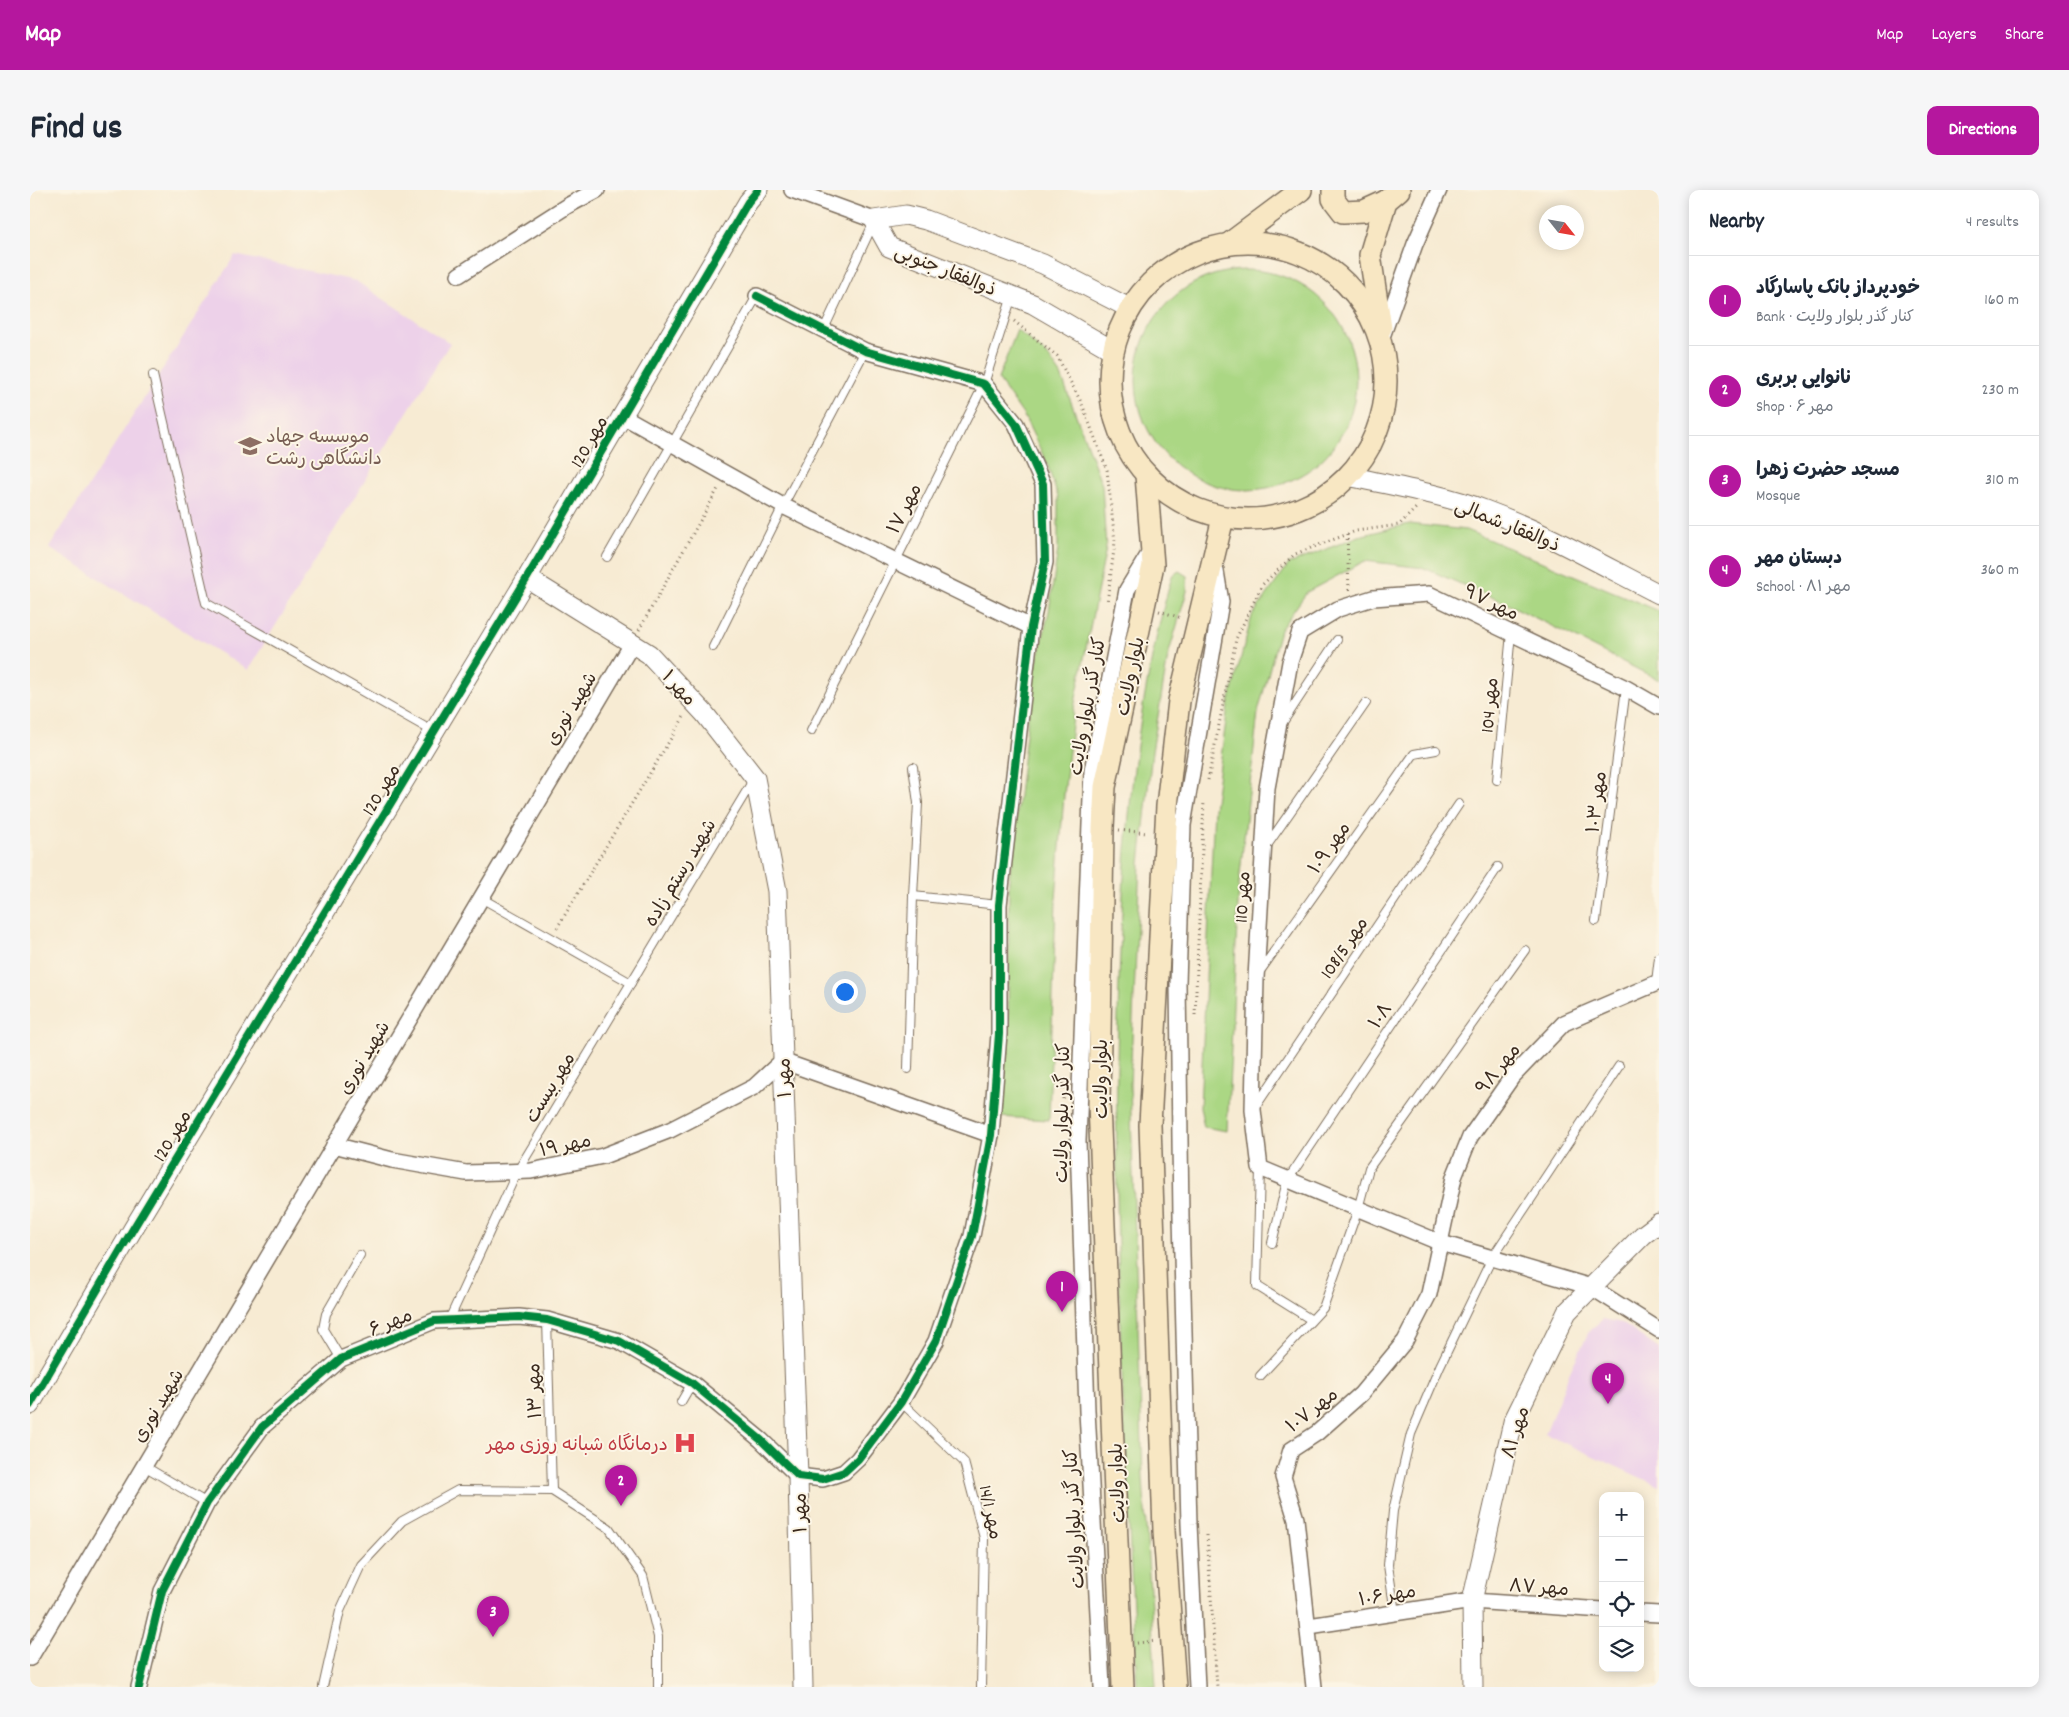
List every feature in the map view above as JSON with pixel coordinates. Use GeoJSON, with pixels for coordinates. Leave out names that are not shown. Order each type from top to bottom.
{"type":"FeatureCollection","features":[{"type":"Feature","properties":{"kind":"main road"},"geometry":{"type":"LineString","coordinates":[[1230,243],[1301,190]]}},
{"type":"Feature","properties":{"kind":"main road"},"geometry":{"type":"LineString","coordinates":[[1333,190],[1333,199],[1343,212],[1364,211],[1392,195]]}},
{"type":"Feature","properties":{"kind":"main road"},"geometry":{"type":"LineString","coordinates":[[1382,335],[1347,283],[1313,258],[1273,244],[1230,243],[1199,250],[1160,274],[1130,308],[1112,350],[1110,395],[1121,438],[1146,475],[1181,503],[1223,518],[1269,518],[1312,504],[1348,476],[1372,441],[1385,401],[1382,335],[1370,255],[1392,195]]}},
{"type":"Feature","properties":{"kind":"main road","name":"بلوار ولایت"},"geometry":{"type":"LineString","coordinates":[[1124,1687],[1099,1104],[1102,828],[1105,788],[1153,565],[1146,475]]}},
{"type":"Feature","properties":{"kind":"main road"},"geometry":{"type":"LineString","coordinates":[[1175,1687],[1164,1532],[1150,1125],[1174,836],[1180,700],[1223,518]]}},
{"type":"Feature","properties":{"kind":"street"},"geometry":{"type":"LineString","coordinates":[[460,275],[567,206],[597,190]]}},
{"type":"Feature","properties":{"kind":"street","name":"مهر 120"},"geometry":{"type":"LineString","coordinates":[[30,1405],[133,1229],[527,578],[748,202],[758,190]]}},
{"type":"Feature","properties":{"kind":"street"},"geometry":{"type":"LineString","coordinates":[[792,190],[874,220]]}},
{"type":"Feature","properties":{"kind":"street"},"geometry":{"type":"LineString","coordinates":[[1382,335],[1415,244],[1439,190]]}},
{"type":"Feature","properties":{"kind":"street","name":"ذوالفقار جنوبی"},"geometry":{"type":"LineString","coordinates":[[1112,350],[1033,304],[889,247],[874,220],[906,215],[926,220],[1043,264],[1130,308]]}},
{"type":"Feature","properties":{"kind":"street"},"geometry":{"type":"LineString","coordinates":[[757,296],[865,351],[984,384],[1016,424],[1043,484],[1045,562],[1031,627],[999,905],[999,1034],[991,1134],[972,1236],[936,1340],[901,1402],[858,1460],[844,1472],[823,1479],[798,1476]]}},
{"type":"Feature","properties":{"kind":"street"},"geometry":{"type":"LineString","coordinates":[[622,415],[783,506],[894,562],[1031,627]]}},
{"type":"Feature","properties":{"kind":"street","name":"ذوالفقار شمالی"},"geometry":{"type":"LineString","coordinates":[[1348,476],[1485,510],[1550,539],[1659,594]]}},
{"type":"Feature","properties":{"kind":"street","name":"کنار گذر بلوار ولایت"},"geometry":{"type":"LineString","coordinates":[[1102,1687],[1087,1411],[1078,1141],[1092,771],[1128,590],[1152,549]]}},
{"type":"Feature","properties":{"kind":"street","name":"مهر ۱"},"geometry":{"type":"LineString","coordinates":[[527,578],[649,654],[693,701],[755,778],[777,891],[798,1476],[802,1687]]}},
{"type":"Feature","properties":{"kind":"street","name":"مهر ۹۷"},"geometry":{"type":"LineString","coordinates":[[1300,632],[1338,609],[1373,598],[1429,594],[1626,688],[1659,707]]}},
{"type":"Feature","properties":{"kind":"street","name":"مهر 110"},"geometry":{"type":"LineString","coordinates":[[1260,1168],[1253,1110],[1256,978],[1267,788],[1290,662],[1300,632]]}},
{"type":"Feature","properties":{"kind":"street","name":"شهید نوری"},"geometry":{"type":"LineString","coordinates":[[30,1658],[632,644]]}},
{"type":"Feature","properties":{"kind":"street"},"geometry":{"type":"LineString","coordinates":[[1174,836],[1181,1217],[1197,1687]]}},
{"type":"Feature","properties":{"kind":"street","name":"مهر ۹۸"},"geometry":{"type":"LineString","coordinates":[[1441,1243],[1454,1177],[1470,1137],[1512,1076],[1564,1023],[1658,982]]}},
{"type":"Feature","properties":{"kind":"street"},"geometry":{"type":"LineString","coordinates":[[782,1061],[991,1134]]}},
{"type":"Feature","properties":{"kind":"street","name":"مهر ۱۹"},"geometry":{"type":"LineString","coordinates":[[334,1145],[392,1160],[466,1173],[531,1171],[604,1156],[670,1130],[754,1086],[782,1061]]}},
{"type":"Feature","properties":{"kind":"street"},"geometry":{"type":"LineString","coordinates":[[1260,1168],[1287,1181],[1441,1243],[1591,1288],[1659,1330]]}},
{"type":"Feature","properties":{"kind":"street","name":"مهر ۸۱"},"geometry":{"type":"LineString","coordinates":[[1473,1687],[1472,1601],[1513,1422],[1567,1312],[1643,1235],[1659,1223]]}},
{"type":"Feature","properties":{"kind":"street","name":"مهر ۱۰۷"},"geometry":{"type":"LineString","coordinates":[[1314,1687],[1309,1626],[1296,1519],[1283,1477],[1291,1450],[1317,1434],[1361,1394],[1405,1341],[1429,1294],[1441,1243]]}},
{"type":"Feature","properties":{"kind":"street","name":"مهر ۶"},"geometry":{"type":"LineString","coordinates":[[139,1687],[162,1591],[207,1504],[262,1427],[341,1359],[434,1321],[519,1317],[547,1320],[619,1341],[692,1383],[761,1440],[798,1476]]}},
{"type":"Feature","properties":{"kind":"street","name":"مهر ۱۰۶"},"geometry":{"type":"LineString","coordinates":[[1309,1626],[1472,1601]]}},
{"type":"Feature","properties":{"kind":"street","name":"مهر ۸۷"},"geometry":{"type":"LineString","coordinates":[[1472,1601],[1599,1610]]}},
{"type":"Feature","properties":{"kind":"street"},"geometry":{"type":"LineString","coordinates":[[1644,1613],[1659,1614]]}},
{"type":"Feature","properties":{"kind":"lane"},"geometry":{"type":"LineString","coordinates":[[824,329],[874,220]]}},
{"type":"Feature","properties":{"kind":"lane"},"geometry":{"type":"LineString","coordinates":[[607,557],[671,442],[757,296]]}},
{"type":"Feature","properties":{"kind":"lane","name":"مهر ۱۷"},"geometry":{"type":"LineString","coordinates":[[811,730],[984,384],[1012,296]]}},
{"type":"Feature","properties":{"kind":"lane"},"geometry":{"type":"LineString","coordinates":[[713,647],[783,506],[865,351]]}},
{"type":"Feature","properties":{"kind":"lane"},"geometry":{"type":"LineString","coordinates":[[152,375],[206,603],[434,732]]}},
{"type":"Feature","properties":{"kind":"lane","name":"مهر 104"},"geometry":{"type":"LineString","coordinates":[[1497,780],[1511,633]]}},
{"type":"Feature","properties":{"kind":"lane"},"geometry":{"type":"LineString","coordinates":[[1278,730],[1337,640]]}},
{"type":"Feature","properties":{"kind":"lane","name":"مهر ۱۰۳"},"geometry":{"type":"LineString","coordinates":[[1596,921],[1626,688]]}},
{"type":"Feature","properties":{"kind":"lane"},"geometry":{"type":"LineString","coordinates":[[1263,851],[1366,703]]}},
{"type":"Feature","properties":{"kind":"lane","name":"مهر ۱۰۹"},"geometry":{"type":"LineString","coordinates":[[1256,978],[1414,754],[1436,750]]}},
{"type":"Feature","properties":{"kind":"lane"},"geometry":{"type":"LineString","coordinates":[[908,1069],[913,896],[918,803],[913,767]]}},
{"type":"Feature","properties":{"kind":"lane","name":"شهید رستم زاده"},"geometry":{"type":"LineString","coordinates":[[631,982],[755,778]]}},
{"type":"Feature","properties":{"kind":"lane","name":"مهر 108/5"},"geometry":{"type":"LineString","coordinates":[[1253,1110],[1459,804]]}},
{"type":"Feature","properties":{"kind":"lane","name":"۱۰۸"},"geometry":{"type":"LineString","coordinates":[[1287,1181],[1498,867]]}},
{"type":"Feature","properties":{"kind":"lane"},"geometry":{"type":"LineString","coordinates":[[913,896],[999,905]]}},
{"type":"Feature","properties":{"kind":"lane"},"geometry":{"type":"LineString","coordinates":[[481,898],[631,982]]}},
{"type":"Feature","properties":{"kind":"lane"},"geometry":{"type":"LineString","coordinates":[[1260,1376],[1310,1319],[1323,1308],[1358,1209],[1369,1168],[1524,950]]}},
{"type":"Feature","properties":{"kind":"lane"},"geometry":{"type":"LineString","coordinates":[[1658,982],[1659,957]]}},
{"type":"Feature","properties":{"kind":"lane","name":"مهر بیست"},"geometry":{"type":"LineString","coordinates":[[449,1320],[517,1172],[631,982]]}},
{"type":"Feature","properties":{"kind":"lane"},"geometry":{"type":"LineString","coordinates":[[1395,1613],[1388,1565],[1393,1511],[1411,1434],[1440,1366],[1492,1258],[1619,1066]]}},
{"type":"Feature","properties":{"kind":"lane"},"geometry":{"type":"LineString","coordinates":[[1260,1168],[1257,1286],[1310,1319]]}},
{"type":"Feature","properties":{"kind":"lane"},"geometry":{"type":"LineString","coordinates":[[1272,1243],[1287,1181]]}},
{"type":"Feature","properties":{"kind":"lane"},"geometry":{"type":"LineString","coordinates":[[341,1359],[323,1329],[326,1314],[360,1255]]}},
{"type":"Feature","properties":{"kind":"lane","name":"مهر ۱۳"},"geometry":{"type":"LineString","coordinates":[[547,1320],[552,1491]]}},
{"type":"Feature","properties":{"kind":"lane"},"geometry":{"type":"LineString","coordinates":[[681,1402],[692,1383]]}},
{"type":"Feature","properties":{"kind":"lane","name":"مهر 14/1"},"geometry":{"type":"LineString","coordinates":[[901,1402],[964,1462],[984,1538],[981,1687]]}},
{"type":"Feature","properties":{"kind":"lane"},"geometry":{"type":"LineString","coordinates":[[144,1466],[207,1504]]}},
{"type":"Feature","properties":{"kind":"lane"},"geometry":{"type":"LineString","coordinates":[[323,1687],[340,1611],[361,1565],[402,1521],[458,1490],[552,1491],[609,1528],[642,1576],[658,1636],[658,1687]]}},
{"type":"Feature","properties":{"kind":"path"},"geometry":{"type":"LineString","coordinates":[[632,644],[727,474]]}},
{"type":"Feature","properties":{"kind":"path"},"geometry":{"type":"LineString","coordinates":[[1206,790],[1236,639],[1262,585],[1295,554],[1356,531],[1399,525],[1430,495]]}},
{"type":"Feature","properties":{"kind":"path"},"geometry":{"type":"LineString","coordinates":[[1347,534],[1350,605]]}},
{"type":"Feature","properties":{"kind":"path"},"geometry":{"type":"LineString","coordinates":[[551,937],[693,701]]}},
{"type":"Feature","properties":{"kind":"path"},"geometry":{"type":"LineString","coordinates":[[1195,1017],[1204,800]]}},
{"type":"Feature","properties":{"kind":"path"},"geometry":{"type":"LineString","coordinates":[[1102,828],[1203,840]]}},
{"type":"Feature","properties":{"kind":"path"},"geometry":{"type":"LineString","coordinates":[[1206,1525],[1217,1687]]}},
{"type":"Feature","properties":{"kind":"path"},"geometry":{"type":"LineString","coordinates":[[1194,1635],[1213,1634]]}},
{"type":"Feature","properties":{"kind":"path"},"geometry":{"type":"LineString","coordinates":[[1122,1644],[1172,1640]]}},
{"type":"Feature","properties":{"kind":"shaded area","name":"موسسه جهاد دانشگاهی رشت"},"geometry":{"type":"Polygon","coordinates":[[[235,255],[356,281],[450,343],[248,670],[49,548],[235,255]]]}},
{"type":"Feature","properties":{"kind":"shaded area"},"geometry":{"type":"Polygon","coordinates":[[[1603,1319],[1622,1323],[1659,1349],[1659,1486],[1545,1434],[1589,1331],[1603,1319]]]}},
{"type":"Feature","properties":{"kind":"green space"},"geometry":{"type":"Polygon","coordinates":[[[1235,270],[1257,270],[1288,278],[1307,288],[1324,302],[1338,319],[1348,338],[1354,358],[1356,380],[1354,402],[1348,422],[1338,441],[1324,458],[1307,472],[1278,486],[1257,490],[1235,490],[1214,486],[1194,477],[1176,465],[1161,450],[1149,432],[1140,412],[1136,391],[1136,369],[1140,348],[1149,328],[1161,310],[1176,295],[1194,283],[1214,274],[1235,270]]]}},
{"type":"Feature","properties":{"kind":"green space"},"geometry":{"type":"Polygon","coordinates":[[[1017,330],[1048,356],[1061,375],[1102,485],[1106,548],[1074,708],[1064,795],[1056,899],[1049,1120],[1000,1117],[1008,1036],[1009,881],[1032,683],[1049,611],[1058,549],[1058,497],[1046,461],[1024,416],[998,379],[1017,330]]]}},
{"type":"Feature","properties":{"kind":"green space"},"geometry":{"type":"Polygon","coordinates":[[[1409,524],[1466,530],[1659,611],[1659,680],[1512,606],[1424,568],[1365,561],[1307,592],[1280,630],[1258,712],[1239,883],[1227,1131],[1204,1127],[1200,1107],[1214,809],[1228,706],[1252,616],[1289,564],[1359,536],[1409,524]]]}},
{"type":"Feature","properties":{"kind":"green space"},"geometry":{"type":"Polygon","coordinates":[[[1179,571],[1187,576],[1187,591],[1168,656],[1152,752],[1140,863],[1130,1084],[1143,1478],[1156,1687],[1137,1687],[1118,1267],[1117,1099],[1122,904],[1131,794],[1147,684],[1172,576],[1179,571]]]}},
{"type":"Feature","properties":{"kind":"cycle path"},"geometry":{"type":"LineString","coordinates":[[30,1405],[133,1229],[527,578],[748,202],[758,190]]}},
{"type":"Feature","properties":{"kind":"cycle path"},"geometry":{"type":"LineString","coordinates":[[139,1687],[162,1591],[207,1503],[262,1427],[341,1359],[434,1321],[519,1317],[547,1320],[619,1341],[692,1383],[761,1440],[798,1476],[823,1479],[844,1472],[858,1459],[901,1402],[936,1341],[972,1236],[991,1135],[999,1034],[999,905],[1031,627],[1045,562],[1043,484],[1016,424],[984,384],[865,351],[757,296]]}},
{"type":"Feature","properties":{"kind":"place","name":"موسسه جهاد دانشگاهی رشت"},"geometry":{"type":"Point","coordinates":[250,446]}},
{"type":"Feature","properties":{"kind":"place","name":"خودپرداز بانک پاسارگاد"},"geometry":{"type":"Point","coordinates":[1062,1312]}},
{"type":"Feature","properties":{"kind":"place","name":"دبستان مهر"},"geometry":{"type":"Point","coordinates":[1608,1404]}},
{"type":"Feature","properties":{"kind":"place","name":"درمانگاه شبانه روزی مهر"},"geometry":{"type":"Point","coordinates":[685,1443]}},
{"type":"Feature","properties":{"kind":"place","name":"نانوایی بربری"},"geometry":{"type":"Point","coordinates":[621,1506]}},
{"type":"Feature","properties":{"kind":"place","name":"مسجد حضرت زهرا"},"geometry":{"type":"Point","coordinates":[493,1637]}}]}
